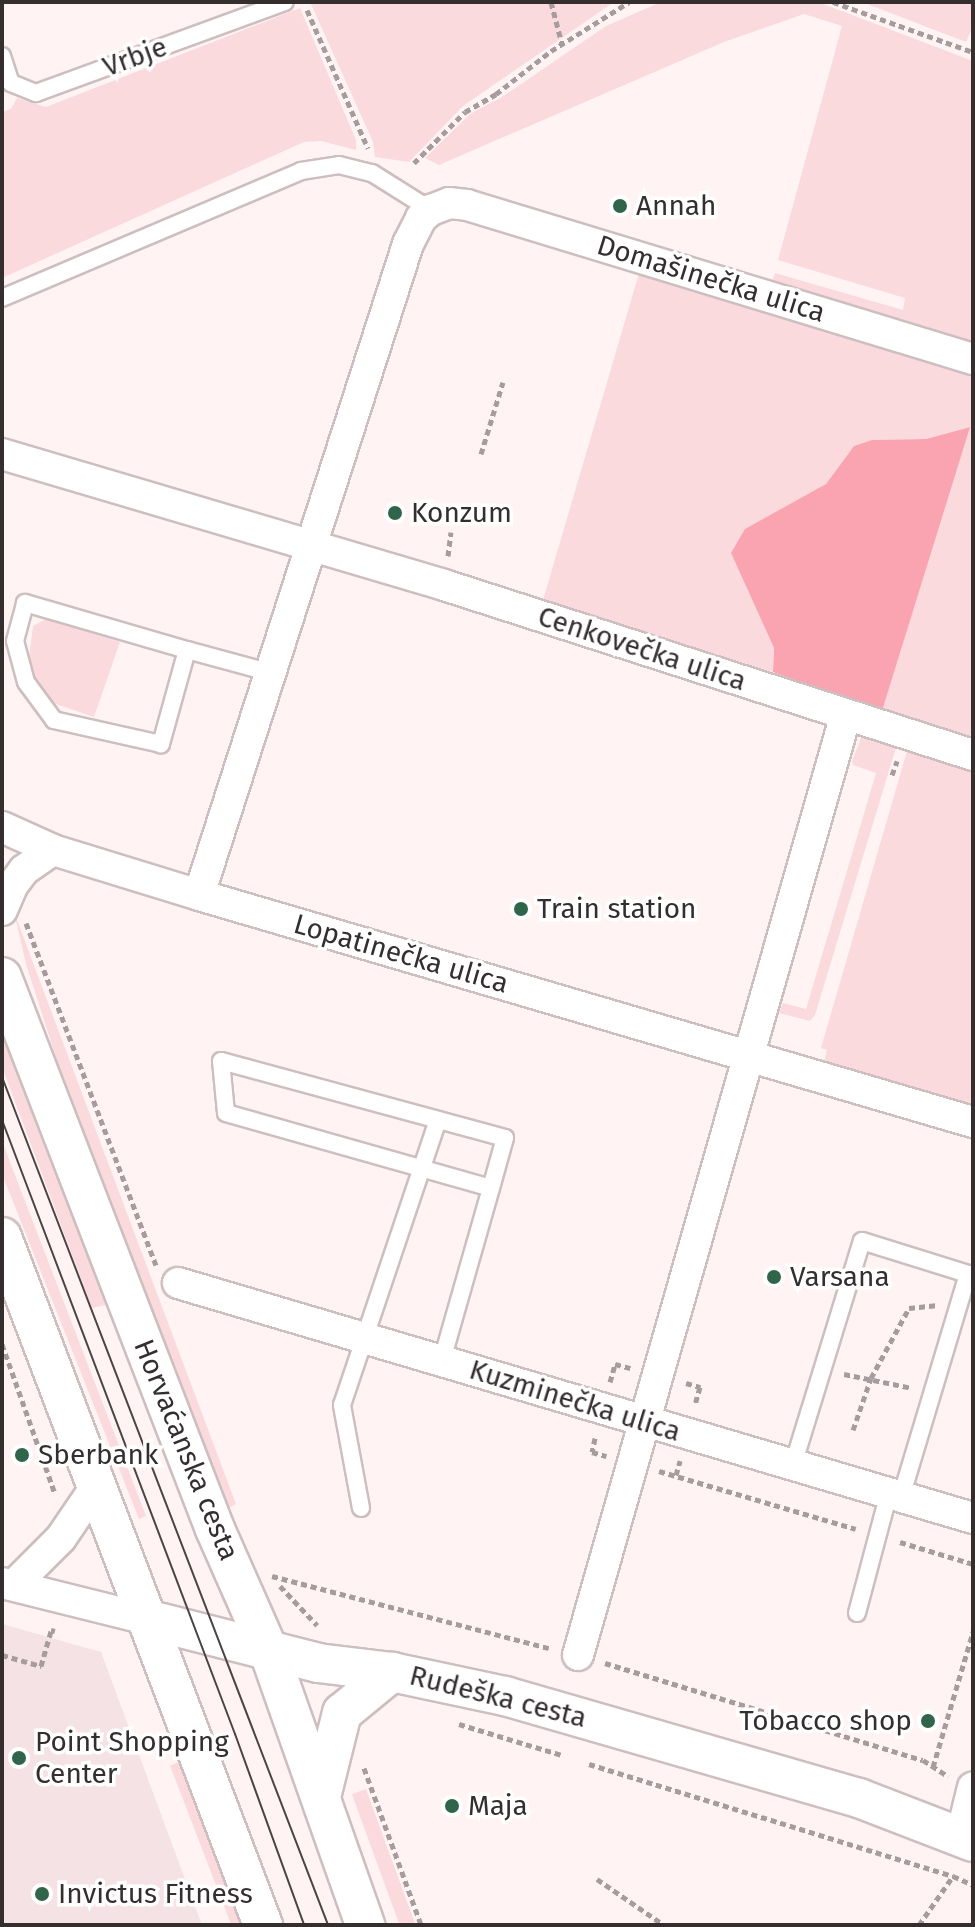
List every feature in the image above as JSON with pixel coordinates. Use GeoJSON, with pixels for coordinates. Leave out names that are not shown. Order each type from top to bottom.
{"type":"FeatureCollection","features":[{"type":"Feature","properties":{"kind":"street","name":"Domašinečka ulica"},"geometry":{"type":"LineString","coordinates":[[440,207],[467,205],[973,359]]}},
{"type":"Feature","properties":{"kind":"street"},"geometry":{"type":"LineString","coordinates":[[199,895],[268,672],[408,244],[421,218],[440,207]]}},
{"type":"Feature","properties":{"kind":"street","name":"Cenkovečka ulica"},"geometry":{"type":"LineString","coordinates":[[2,454],[311,544],[973,755]]}},
{"type":"Feature","properties":{"kind":"street"},"geometry":{"type":"LineString","coordinates":[[578,1655],[846,714]]}},
{"type":"Feature","properties":{"kind":"street","name":"Lopatinečka ulica"},"geometry":{"type":"LineString","coordinates":[[2,827],[53,850],[199,895],[973,1122]]}},
{"type":"Feature","properties":{"kind":"street"},"geometry":{"type":"LineString","coordinates":[[12,910],[12,886],[24,870],[53,850]]}},
{"type":"Feature","properties":{"kind":"street","name":"Horvaćanska cesta"},"geometry":{"type":"LineString","coordinates":[[2,977],[215,1529],[268,1649],[365,1925]]}},
{"type":"Feature","properties":{"kind":"street"},"geometry":{"type":"LineString","coordinates":[[2,1237],[263,1925]]}},
{"type":"Feature","properties":{"kind":"street","name":"Kuzminečka ulica"},"geometry":{"type":"LineString","coordinates":[[167,1275],[364,1338],[973,1518]]}},
{"type":"Feature","properties":{"kind":"street","name":"Rudeška cesta"},"geometry":{"type":"LineString","coordinates":[[8,1584],[61,1538],[95,1488]]}},
{"type":"Feature","properties":{"kind":"street","name":"Rudeška cesta"},"geometry":{"type":"LineString","coordinates":[[8,1584],[318,1663],[392,1672],[505,1696],[859,1798],[967,1839]]}},
{"type":"Feature","properties":{"kind":"street"},"geometry":{"type":"LineString","coordinates":[[321,1797],[342,1713],[392,1672]]}},
{"type":"Feature","properties":{"kind":"street"},"geometry":{"type":"LineString","coordinates":[[967,1839],[972,1789]]}},
{"type":"Feature","properties":{"kind":"lane","name":"Vrbje"},"geometry":{"type":"LineString","coordinates":[[2,56],[11,83],[36,93],[285,2]]}},
{"type":"Feature","properties":{"kind":"lane"},"geometry":{"type":"LineString","coordinates":[[2,298],[301,171],[339,165],[368,172],[440,207]]}},
{"type":"Feature","properties":{"kind":"lane"},"geometry":{"type":"LineString","coordinates":[[187,650],[161,744],[54,720],[26,682],[15,641],[25,603],[268,672]]}},
{"type":"Feature","properties":{"kind":"lane"},"geometry":{"type":"LineString","coordinates":[[442,1360],[491,1188],[505,1138],[221,1061],[226,1113],[491,1188]]}},
{"type":"Feature","properties":{"kind":"lane"},"geometry":{"type":"LineString","coordinates":[[361,1508],[342,1405],[438,1120]]}},
{"type":"Feature","properties":{"kind":"lane"},"geometry":{"type":"LineString","coordinates":[[793,1465],[862,1241],[968,1274],[932,1393],[878,1535],[857,1613]]}},
{"type":"Feature","properties":{"kind":"path"},"geometry":{"type":"LineString","coordinates":[[304,2],[368,148],[368,172]]}},
{"type":"Feature","properties":{"kind":"path"},"geometry":{"type":"LineString","coordinates":[[551,2],[562,44]]}},
{"type":"Feature","properties":{"kind":"path"},"geometry":{"type":"LineString","coordinates":[[414,163],[465,112],[496,94],[551,51],[629,2]]}},
{"type":"Feature","properties":{"kind":"path"},"geometry":{"type":"LineString","coordinates":[[833,2],[973,52]]}},
{"type":"Feature","properties":{"kind":"path"},"geometry":{"type":"LineString","coordinates":[[481,454],[503,382]]}},
{"type":"Feature","properties":{"kind":"path"},"geometry":{"type":"LineString","coordinates":[[12,910],[167,1275]]}},
{"type":"Feature","properties":{"kind":"path"},"geometry":{"type":"LineString","coordinates":[[853,1430],[871,1378],[909,1308],[959,1302]]}},
{"type":"Feature","properties":{"kind":"path"},"geometry":{"type":"LineString","coordinates":[[2,1344],[57,1499]]}},
{"type":"Feature","properties":{"kind":"path"},"geometry":{"type":"LineString","coordinates":[[822,1370],[932,1393]]}},
{"type":"Feature","properties":{"kind":"path"},"geometry":{"type":"LineString","coordinates":[[676,1475],[973,1564]]}},
{"type":"Feature","properties":{"kind":"path"},"geometry":{"type":"LineString","coordinates":[[317,1625],[271,1575],[578,1655],[923,1760],[972,1789]]}},
{"type":"Feature","properties":{"kind":"path"},"geometry":{"type":"LineString","coordinates":[[2,1655],[41,1666],[51,1630]]}},
{"type":"Feature","properties":{"kind":"path"},"geometry":{"type":"LineString","coordinates":[[933,1767],[973,1632]]}},
{"type":"Feature","properties":{"kind":"path"},"geometry":{"type":"LineString","coordinates":[[449,1721],[562,1755]]}},
{"type":"Feature","properties":{"kind":"path"},"geometry":{"type":"LineString","coordinates":[[589,1764],[953,1876],[973,1885]]}},
{"type":"Feature","properties":{"kind":"path"},"geometry":{"type":"LineString","coordinates":[[381,1811],[421,1925]]}},
{"type":"Feature","properties":{"kind":"path"},"geometry":{"type":"LineString","coordinates":[[919,1925],[953,1876]]}},
{"type":"Feature","properties":{"kind":"path"},"geometry":{"type":"LineString","coordinates":[[597,1879],[664,1925]]}},
{"type":"Feature","properties":{"kind":"shaded area"},"geometry":{"type":"Polygon","coordinates":[[[614,2],[463,106],[409,162],[375,157],[373,142],[311,4],[614,2]]]}},
{"type":"Feature","properties":{"kind":"shaded area"},"geometry":{"type":"Polygon","coordinates":[[[661,2],[818,2],[973,61],[973,347],[771,285],[775,273],[903,310],[905,298],[778,260],[842,26],[804,14],[724,42],[439,165],[425,158],[470,114],[502,97],[606,26],[661,2]]]}},
{"type":"Feature","properties":{"kind":"shaded area"},"geometry":{"type":"Polygon","coordinates":[[[862,2],[973,2],[973,26],[966,42],[862,2]]]}},
{"type":"Feature","properties":{"kind":"shaded area"},"geometry":{"type":"Polygon","coordinates":[[[300,8],[356,140],[356,150],[321,141],[304,142],[2,278],[2,112],[11,109],[17,98],[46,107],[300,8]]]}},
{"type":"Feature","properties":{"kind":"shaded area"},"geometry":{"type":"Polygon","coordinates":[[[640,270],[973,369],[973,738],[882,711],[969,427],[926,439],[872,440],[854,446],[826,484],[731,553],[774,648],[773,672],[543,600],[640,270]]]}},
{"type":"Feature","properties":{"kind":"shaded area"},"geometry":{"type":"Polygon","coordinates":[[[970,427],[882,711],[773,672],[774,648],[731,553],[745,529],[826,484],[854,446],[872,440],[926,439],[970,427]]]}},
{"type":"Feature","properties":{"kind":"shaded area"},"geometry":{"type":"Polygon","coordinates":[[[46,619],[120,642],[94,717],[44,700],[28,666],[33,626],[46,619]]]}},
{"type":"Feature","properties":{"kind":"shaded area"},"geometry":{"type":"Polygon","coordinates":[[[867,732],[898,741],[815,1015],[810,1021],[779,1013],[783,1003],[806,1009],[876,773],[853,765],[852,761],[861,738],[867,732]]]}},
{"type":"Feature","properties":{"kind":"shaded area"},"geometry":{"type":"Polygon","coordinates":[[[909,744],[973,763],[973,1106],[824,1063],[827,1050],[821,1048],[909,744]]]}},
{"type":"Feature","properties":{"kind":"shaded area"},"geometry":{"type":"Polygon","coordinates":[[[14,912],[236,1504],[227,1509],[76,1120],[26,964],[14,912]]]}},
{"type":"Feature","properties":{"kind":"shaded area"},"geometry":{"type":"Polygon","coordinates":[[[2,1032],[110,1304],[92,1308],[2,1067],[2,1032]]]}},
{"type":"Feature","properties":{"kind":"shaded area"},"geometry":{"type":"Polygon","coordinates":[[[2,1141],[146,1516],[139,1519],[2,1174],[2,1141]]]}},
{"type":"Feature","properties":{"kind":"shaded area"},"geometry":{"type":"Polygon","coordinates":[[[2,1624],[101,1652],[202,1925],[2,1925],[2,1624]]]}},
{"type":"Feature","properties":{"kind":"shaded area"},"geometry":{"type":"Polygon","coordinates":[[[184,1760],[247,1925],[231,1925],[170,1765],[184,1760]]]}},
{"type":"Feature","properties":{"kind":"shaded area"},"geometry":{"type":"Polygon","coordinates":[[[366,1789],[415,1925],[400,1925],[352,1794],[366,1789]]]}},
{"type":"Feature","properties":{"kind":"tram line"},"geometry":{"type":"LineString","coordinates":[[2,1077],[328,1925]]}},
{"type":"Feature","properties":{"kind":"tram line"},"geometry":{"type":"LineString","coordinates":[[2,1120],[235,1734],[304,1925]]}},
{"type":"Feature","properties":{"kind":"place","name":"Annah"},"geometry":{"type":"Point","coordinates":[620,206]}},
{"type":"Feature","properties":{"kind":"place","name":"Konzum"},"geometry":{"type":"Point","coordinates":[395,513]}},
{"type":"Feature","properties":{"kind":"place","name":"Train station"},"geometry":{"type":"Point","coordinates":[521,909]}},
{"type":"Feature","properties":{"kind":"place","name":"Varsana"},"geometry":{"type":"Point","coordinates":[774,1277]}},
{"type":"Feature","properties":{"kind":"place","name":"Sberbank"},"geometry":{"type":"Point","coordinates":[22,1455]}},
{"type":"Feature","properties":{"kind":"place","name":"Tobacco shop"},"geometry":{"type":"Point","coordinates":[928,1721]}},
{"type":"Feature","properties":{"kind":"place","name":"Point Shopping Center"},"geometry":{"type":"Point","coordinates":[19,1758]}},
{"type":"Feature","properties":{"kind":"place","name":"Maja"},"geometry":{"type":"Point","coordinates":[452,1806]}},
{"type":"Feature","properties":{"kind":"place","name":"Invictus Fitness"},"geometry":{"type":"Point","coordinates":[42,1894]}}]}
